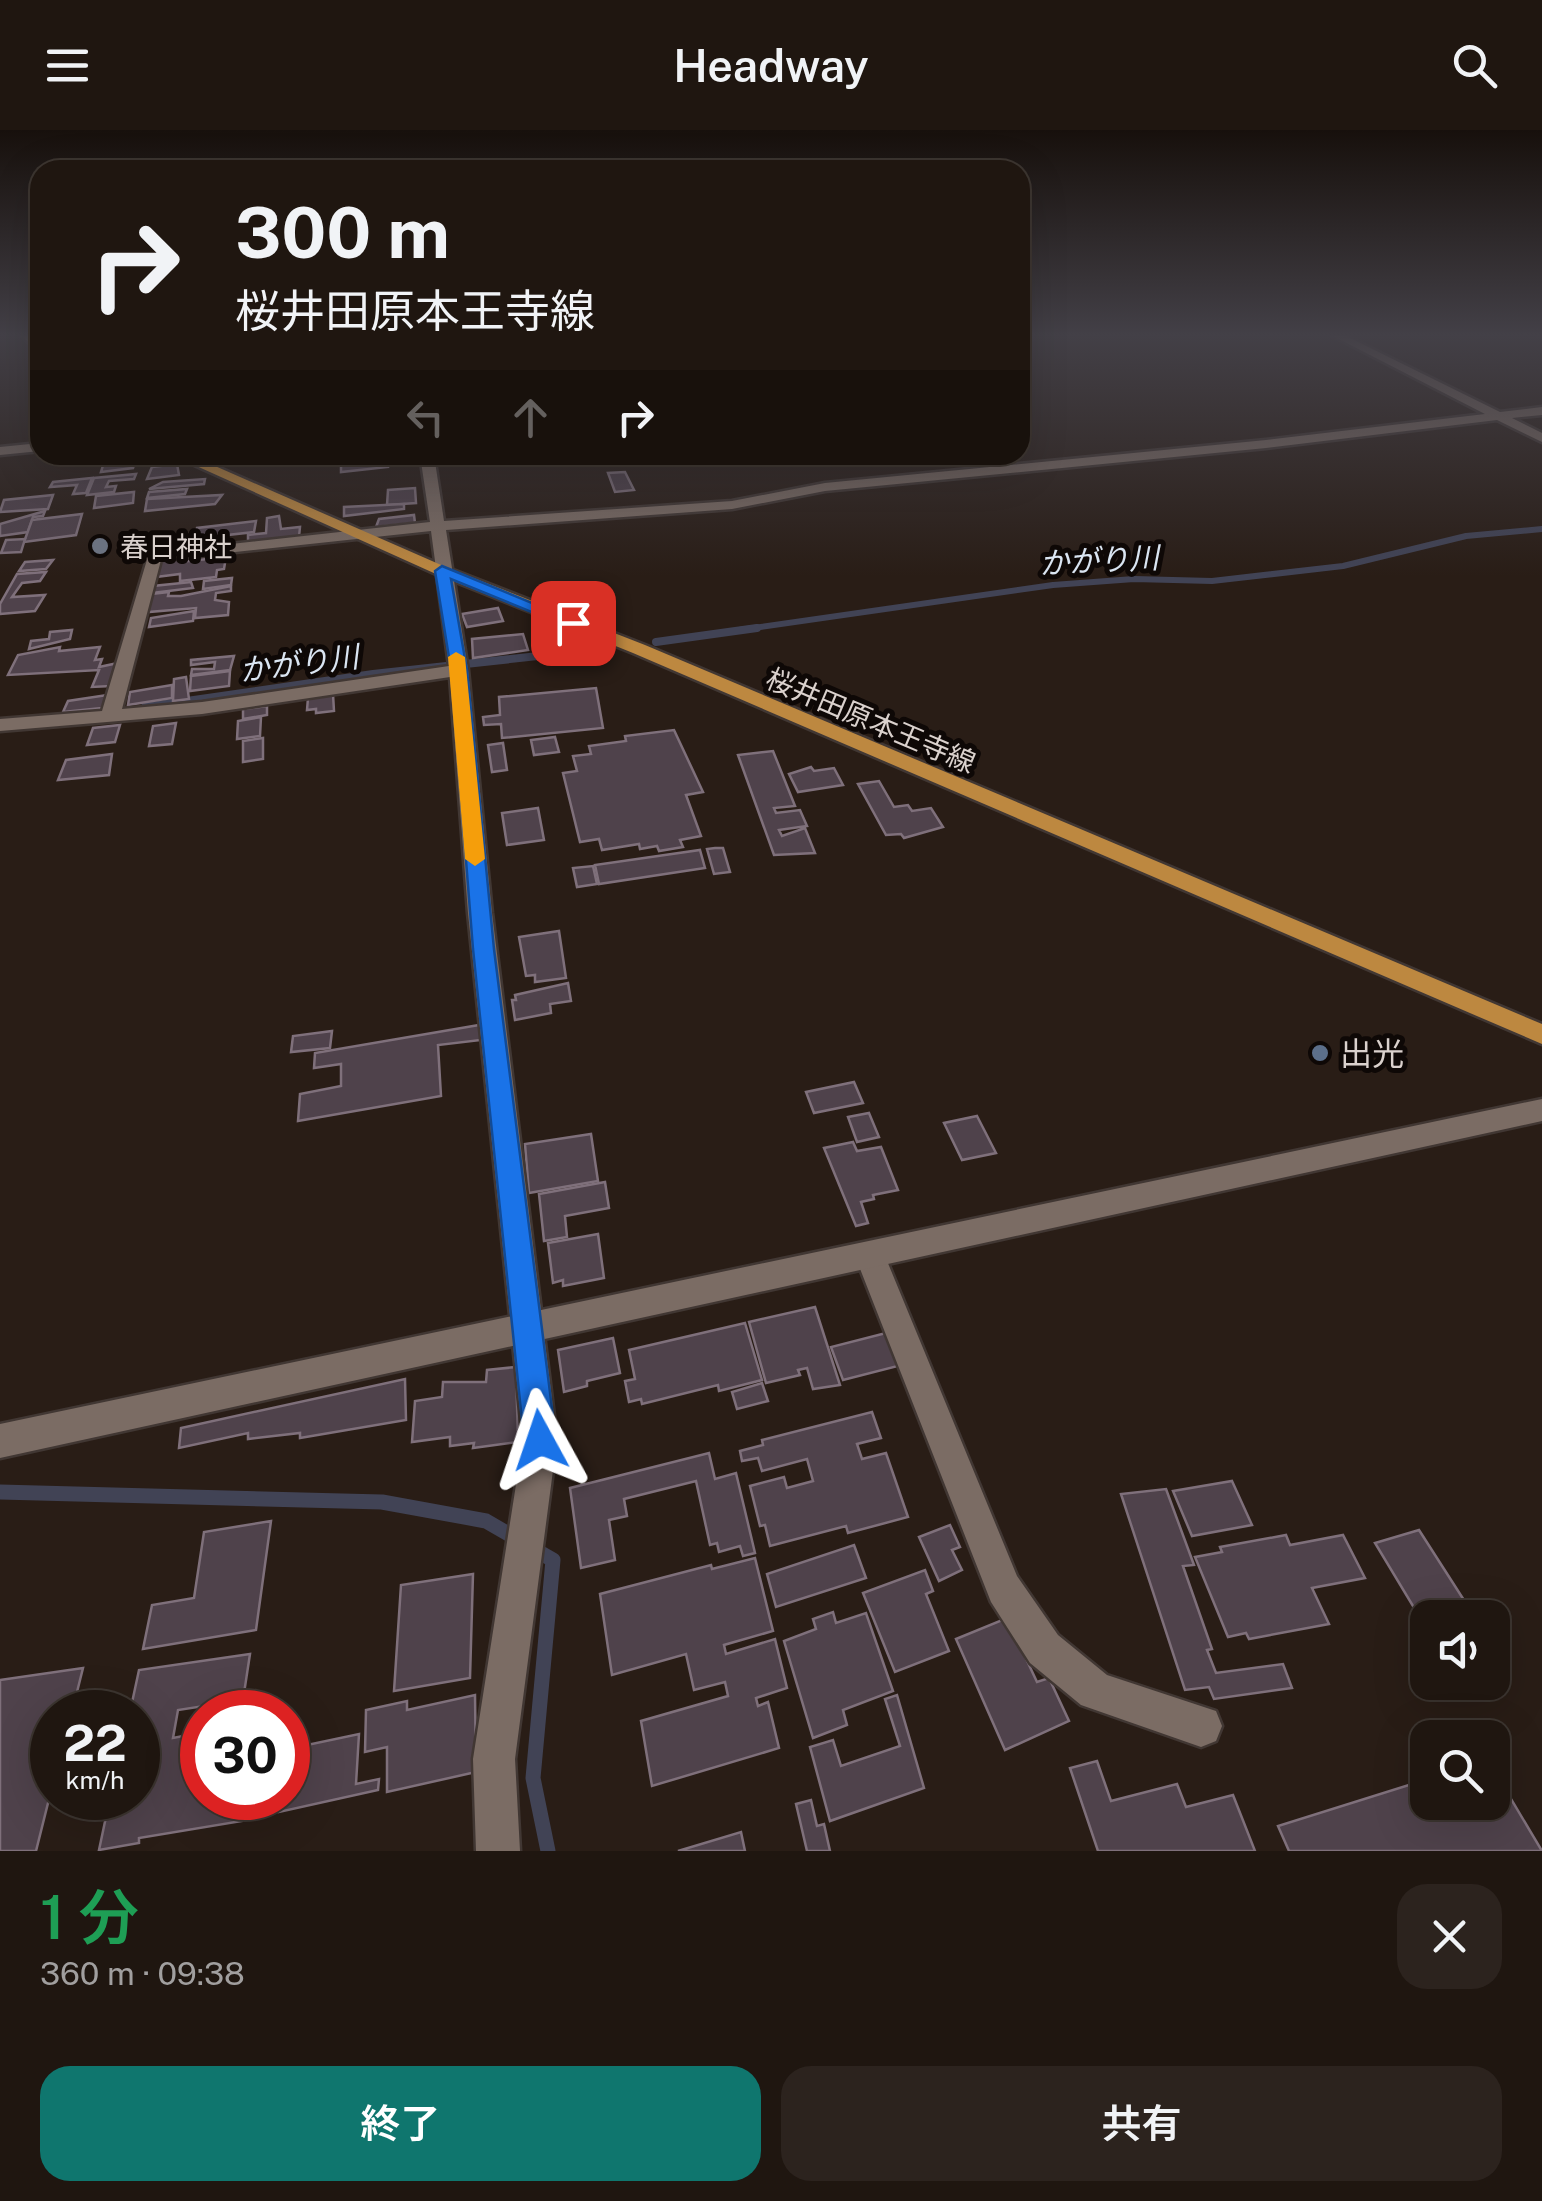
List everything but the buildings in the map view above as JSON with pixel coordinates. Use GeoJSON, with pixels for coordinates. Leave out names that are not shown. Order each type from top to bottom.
{"type":"FeatureCollection","features":[{"type":"Feature","properties":{"kind":"main road","name":"桜井田原本王寺線"},"geometry":{"type":"LineString","coordinates":[[201,465],[442,571],[638,650],[1542,1035]]}},
{"type":"Feature","properties":{"kind":"street"},"geometry":{"type":"LineString","coordinates":[[110,717],[154,556],[523,517],[732,506],[824,487],[1266,444],[1495,415]]}},
{"type":"Feature","properties":{"kind":"street"},"geometry":{"type":"LineString","coordinates":[[1499,415],[1542,438]]}},
{"type":"Feature","properties":{"kind":"street"},"geometry":{"type":"LineString","coordinates":[[0,451],[30,448]]}},
{"type":"Feature","properties":{"kind":"street"},"geometry":{"type":"LineString","coordinates":[[428,465],[459,670],[491,1022],[540,1440],[494,1759],[498,1851]]}},
{"type":"Feature","properties":{"kind":"street"},"geometry":{"type":"LineString","coordinates":[[0,725],[202,708],[459,670]]}},
{"type":"Feature","properties":{"kind":"street"},"geometry":{"type":"LineString","coordinates":[[0,1441],[1542,1110]]}},
{"type":"Feature","properties":{"kind":"street"},"geometry":{"type":"LineString","coordinates":[[870,1256],[1004,1589],[1044,1649],[1094,1691],[1201,1726]]}},
{"type":"Feature","properties":{"kind":"waterway","name":"かがり川"},"geometry":{"type":"LineString","coordinates":[[739,630],[1053,585],[1134,579],[1212,581],[1343,566],[1466,536],[1542,529]]}},
{"type":"Feature","properties":{"kind":"waterway","name":"かがり川"},"geometry":{"type":"LineString","coordinates":[[656,642],[757,628]]}},
{"type":"Feature","properties":{"kind":"waterway","name":"かがり川"},"geometry":{"type":"LineString","coordinates":[[145,707],[373,674],[603,649]]}},
{"type":"Feature","properties":{"kind":"waterway"},"geometry":{"type":"LineString","coordinates":[[0,1492],[382,1502],[486,1521],[517,1539]]}},
{"type":"Feature","properties":{"kind":"waterway"},"geometry":{"type":"LineString","coordinates":[[532,1548],[553,1560],[533,1778],[548,1851]]}},
{"type":"Feature","properties":{"kind":"slow traffic"},"geometry":{"type":"LineString","coordinates":[[456,657],[475,859]]}},
{"type":"Feature","properties":{"kind":"place","name":"春日神社"},"geometry":{"type":"Point","coordinates":[100,546]}},
{"type":"Feature","properties":{"kind":"place","name":"出光"},"geometry":{"type":"Point","coordinates":[1320,1053]}},
{"type":"Feature","properties":{"kind":"route"},"geometry":{"type":"LineString","coordinates":[[540,1440],[495,1059],[459,670],[442,571],[573,623]]}}]}
